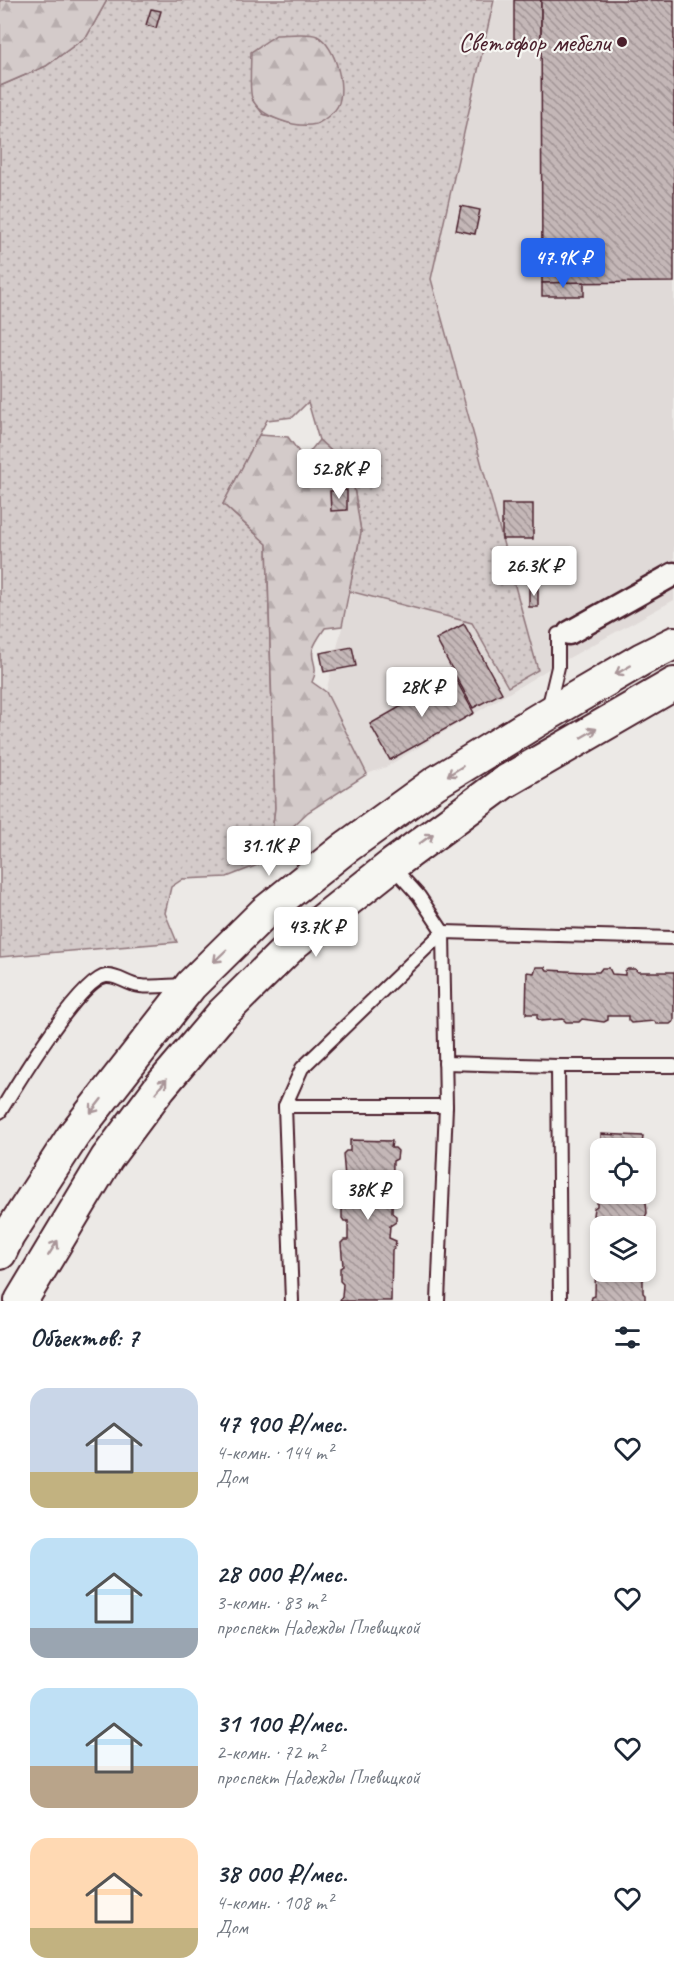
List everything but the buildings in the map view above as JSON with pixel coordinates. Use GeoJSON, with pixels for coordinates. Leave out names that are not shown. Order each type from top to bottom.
{"type":"FeatureCollection","features":[{"type":"Feature","properties":{"kind":"main road"},"geometry":{"type":"LineString","coordinates":[[0,1253],[8,1236],[73,1136],[190,985],[265,912],[345,848],[435,783],[547,714],[674,643]]}},
{"type":"Feature","properties":{"kind":"main road"},"geometry":{"type":"LineString","coordinates":[[21,1301],[107,1158],[160,1087],[215,1022],[294,943],[392,865],[503,783],[674,684]]}},
{"type":"Feature","properties":{"kind":"street"},"geometry":{"type":"LineString","coordinates":[[564,634],[674,574]]}},
{"type":"Feature","properties":{"kind":"lane"},"geometry":{"type":"LineString","coordinates":[[547,714],[564,634]]}},
{"type":"Feature","properties":{"kind":"lane"},"geometry":{"type":"LineString","coordinates":[[392,865],[419,896],[443,932],[446,1106],[438,1301]]}},
{"type":"Feature","properties":{"kind":"lane"},"geometry":{"type":"LineString","coordinates":[[292,1301],[285,1106],[302,1068],[443,932],[674,938]]}},
{"type":"Feature","properties":{"kind":"lane"},"geometry":{"type":"LineString","coordinates":[[0,1112],[22,1073],[88,986],[103,976],[118,976],[138,986],[190,985]]}},
{"type":"Feature","properties":{"kind":"lane"},"geometry":{"type":"LineString","coordinates":[[445,1063],[674,1066]]}},
{"type":"Feature","properties":{"kind":"lane"},"geometry":{"type":"LineString","coordinates":[[558,1066],[560,1301]]}},
{"type":"Feature","properties":{"kind":"lane"},"geometry":{"type":"LineString","coordinates":[[285,1106],[446,1106]]}},
{"type":"Feature","properties":{"kind":"shaded area"},"geometry":{"type":"Polygon","coordinates":[[[440,0],[674,0],[674,600],[547,670],[386,767],[367,774],[326,692],[438,241],[440,0]]]}},
{"type":"Feature","properties":{"kind":"green space"},"geometry":{"type":"Polygon","coordinates":[[[0,0],[107,0],[87,36],[46,66],[0,86],[0,0]]]}},
{"type":"Feature","properties":{"kind":"green space"},"geometry":{"type":"Polygon","coordinates":[[[107,0],[494,0],[431,279],[538,670],[508,687],[472,623],[349,591],[361,532],[351,469],[319,440],[308,402],[293,417],[267,420],[223,504],[267,544],[275,808],[270,848],[258,865],[227,877],[183,879],[171,887],[165,913],[177,942],[0,957],[0,86],[46,66],[87,36],[107,0]],[[251,98],[263,114],[289,123],[251,98]]]}},
{"type":"Feature","properties":{"kind":"green space"},"geometry":{"type":"Polygon","coordinates":[[[276,35],[317,36],[324,41],[335,59],[341,93],[339,103],[335,110],[316,124],[299,125],[270,116],[256,105],[252,98],[251,52],[276,35]]]}},
{"type":"Feature","properties":{"kind":"green space"},"geometry":{"type":"Polygon","coordinates":[[[259,435],[288,437],[304,459],[319,440],[351,469],[361,532],[342,626],[325,628],[317,641],[312,653],[315,672],[312,682],[326,692],[367,774],[308,812],[270,848],[275,808],[267,544],[223,504],[259,435]]]}},
{"type":"Feature","properties":{"kind":"place","name":"Светофор мебели"},"geometry":{"type":"Point","coordinates":[622,42]}}]}
